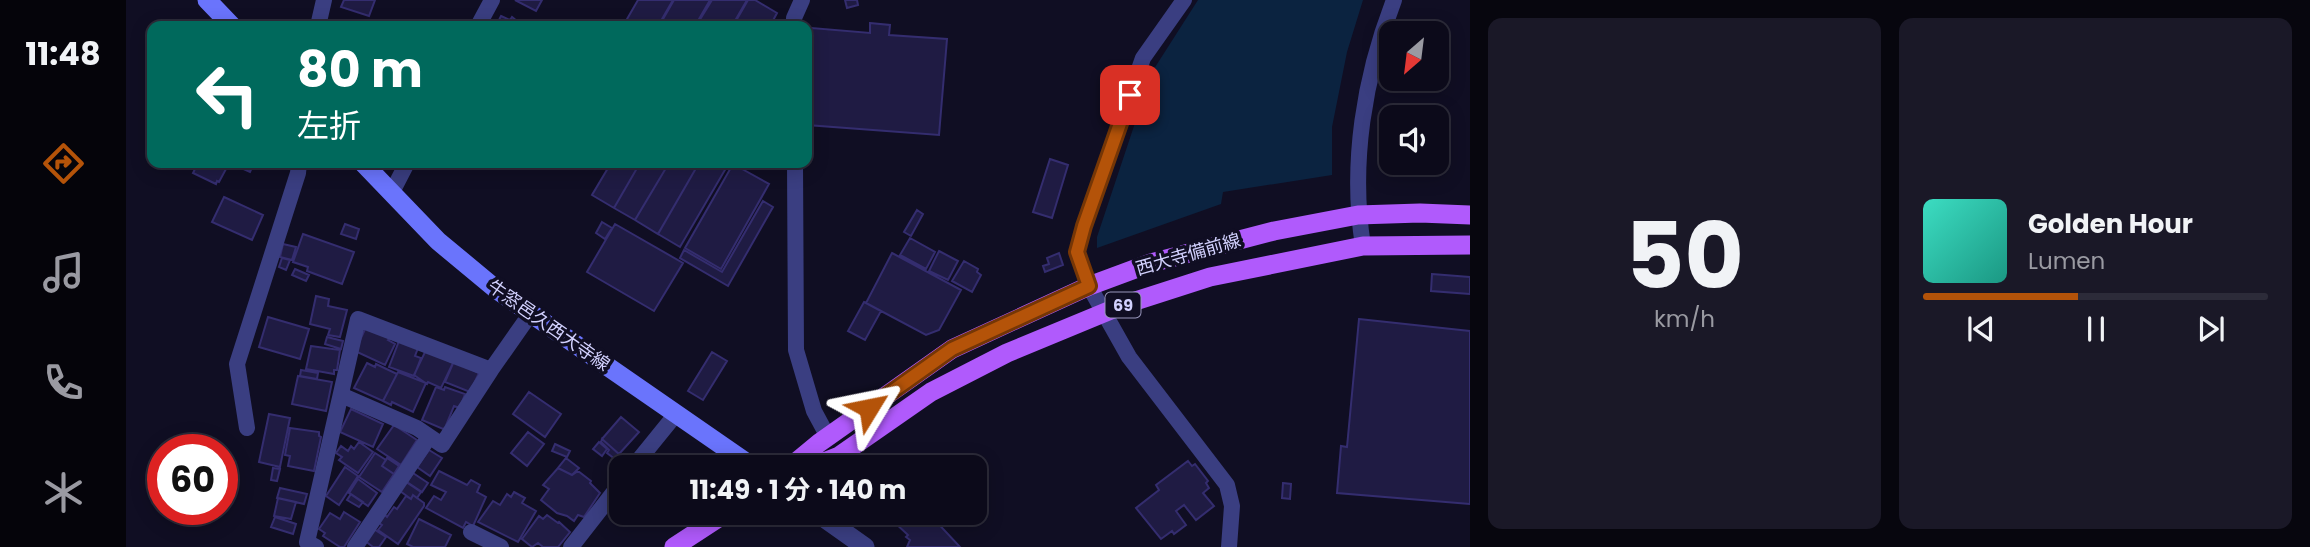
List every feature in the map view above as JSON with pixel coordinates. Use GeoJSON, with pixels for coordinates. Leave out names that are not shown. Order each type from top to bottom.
{"type":"FeatureCollection","features":[{"type":"Feature","properties":{"kind":"main road"},"geometry":{"type":"LineString","coordinates":[[207,0],[227,21]]}},
{"type":"Feature","properties":{"kind":"main road","name":"牛窓邑久西大寺線"},"geometry":{"type":"LineString","coordinates":[[368,168],[438,241],[497,290],[736,455]]}},
{"type":"Feature","properties":{"kind":"main road","name":"西大寺備前線"},"geometry":{"type":"LineString","coordinates":[[805,455],[952,349],[1089,286],[1151,262],[1274,231],[1358,215],[1470,215]]}},
{"type":"Feature","properties":{"kind":"main road","name":"西大寺備前線"},"geometry":{"type":"LineString","coordinates":[[840,455],[931,392],[1007,353],[1104,313],[1210,277],[1363,246],[1470,245]]}},
{"type":"Feature","properties":{"kind":"main road"},"geometry":{"type":"LineString","coordinates":[[674,547],[708,525]]}},
{"type":"Feature","properties":{"kind":"street"},"geometry":{"type":"LineString","coordinates":[[319,21],[324,0]]}},
{"type":"Feature","properties":{"kind":"street"},"geometry":{"type":"LineString","coordinates":[[481,21],[492,0]]}},
{"type":"Feature","properties":{"kind":"street"},"geometry":{"type":"LineString","coordinates":[[794,21],[802,0]]}},
{"type":"Feature","properties":{"kind":"street"},"geometry":{"type":"LineString","coordinates":[[1184,0],[1143,58],[1077,252],[1089,286],[1129,357],[1227,485],[1232,506],[1229,547]]}},
{"type":"Feature","properties":{"kind":"street"},"geometry":{"type":"LineString","coordinates":[[1363,246],[1358,215],[1359,152],[1363,114],[1372,72],[1394,0]]}},
{"type":"Feature","properties":{"kind":"street"},"geometry":{"type":"LineString","coordinates":[[247,428],[237,364],[298,168]]}},
{"type":"Feature","properties":{"kind":"street"},"geometry":{"type":"LineString","coordinates":[[391,192],[404,168]]}},
{"type":"Feature","properties":{"kind":"street"},"geometry":{"type":"LineString","coordinates":[[795,168],[796,350],[814,411],[828,437]]}},
{"type":"Feature","properties":{"kind":"street"},"geometry":{"type":"LineString","coordinates":[[341,396],[417,428],[442,446],[531,313]]}},
{"type":"Feature","properties":{"kind":"street"},"geometry":{"type":"LineString","coordinates":[[316,547],[307,541],[358,319],[491,370]]}},
{"type":"Feature","properties":{"kind":"street"},"geometry":{"type":"LineString","coordinates":[[643,455],[676,414]]}},
{"type":"Feature","properties":{"kind":"street"},"geometry":{"type":"LineString","coordinates":[[355,547],[429,437]]}},
{"type":"Feature","properties":{"kind":"street"},"geometry":{"type":"LineString","coordinates":[[571,547],[609,498]]}},
{"type":"Feature","properties":{"kind":"street"},"geometry":{"type":"LineString","coordinates":[[834,525],[865,547]]}},
{"type":"Feature","properties":{"kind":"street"},"geometry":{"type":"LineString","coordinates":[[471,532],[501,547]]}},
{"type":"Feature","properties":{"kind":"water"},"geometry":{"type":"Polygon","coordinates":[[[1198,0],[1363,0],[1347,52],[1332,127],[1332,175],[1223,192],[1221,204],[1097,248],[1097,237],[1152,72],[1198,0]]]}},
{"type":"Feature","properties":{"kind":"building"},"geometry":{"type":"Polygon","coordinates":[[[344,0],[375,0],[369,16],[341,7],[344,0]]]}},
{"type":"Feature","properties":{"kind":"building"},"geometry":{"type":"Polygon","coordinates":[[[515,0],[542,0],[536,11],[515,0]]]}},
{"type":"Feature","properties":{"kind":"building"},"geometry":{"type":"Polygon","coordinates":[[[638,0],[673,0],[661,21],[626,21],[638,0]]]}},
{"type":"Feature","properties":{"kind":"building"},"geometry":{"type":"Polygon","coordinates":[[[674,0],[710,0],[698,21],[662,21],[674,0]]]}},
{"type":"Feature","properties":{"kind":"building"},"geometry":{"type":"Polygon","coordinates":[[[712,0],[747,0],[735,21],[699,21],[712,0]]]}},
{"type":"Feature","properties":{"kind":"building"},"geometry":{"type":"Polygon","coordinates":[[[748,0],[755,0],[777,13],[773,21],[736,21],[748,0]]]}},
{"type":"Feature","properties":{"kind":"building"},"geometry":{"type":"Polygon","coordinates":[[[845,0],[857,0],[858,5],[847,8],[845,0]]]}},
{"type":"Feature","properties":{"kind":"building"},"geometry":{"type":"Polygon","coordinates":[[[501,16],[510,20],[512,17],[517,21],[498,21],[501,16]]]}},
{"type":"Feature","properties":{"kind":"building"},"geometry":{"type":"Polygon","coordinates":[[[870,23],[890,25],[889,35],[947,39],[939,135],[812,125],[812,28],[870,33],[870,23]]]}},
{"type":"Feature","properties":{"kind":"building"},"geometry":{"type":"Polygon","coordinates":[[[1050,159],[1068,165],[1052,218],[1033,212],[1050,159]]]}},
{"type":"Feature","properties":{"kind":"building"},"geometry":{"type":"Polygon","coordinates":[[[196,168],[226,169],[216,184],[193,173],[196,168]]]}},
{"type":"Feature","properties":{"kind":"building"},"geometry":{"type":"Polygon","coordinates":[[[608,168],[637,168],[614,208],[592,195],[608,168]]]}},
{"type":"Feature","properties":{"kind":"building"},"geometry":{"type":"Polygon","coordinates":[[[637,168],[666,168],[635,220],[614,208],[637,168]]]}},
{"type":"Feature","properties":{"kind":"building"},"geometry":{"type":"Polygon","coordinates":[[[666,168],[696,168],[658,234],[635,220],[666,168]]]}},
{"type":"Feature","properties":{"kind":"building"},"geometry":{"type":"Polygon","coordinates":[[[696,168],[726,168],[680,247],[658,234],[696,168]]]}},
{"type":"Feature","properties":{"kind":"building"},"geometry":{"type":"Polygon","coordinates":[[[731,168],[740,168],[769,184],[721,269],[685,248],[731,168]]]}},
{"type":"Feature","properties":{"kind":"building"},"geometry":{"type":"Polygon","coordinates":[[[224,197],[263,215],[252,240],[212,222],[224,197]]]}},
{"type":"Feature","properties":{"kind":"building"},"geometry":{"type":"Polygon","coordinates":[[[763,201],[773,207],[728,286],[680,258],[684,250],[722,272],[763,201]]]}},
{"type":"Feature","properties":{"kind":"building"},"geometry":{"type":"Polygon","coordinates":[[[917,210],[923,214],[911,236],[904,232],[917,210]]]}},
{"type":"Feature","properties":{"kind":"building"},"geometry":{"type":"Polygon","coordinates":[[[602,222],[612,228],[605,239],[596,233],[602,222]]]}},
{"type":"Feature","properties":{"kind":"building"},"geometry":{"type":"Polygon","coordinates":[[[345,224],[359,229],[356,239],[341,234],[345,224]]]}},
{"type":"Feature","properties":{"kind":"building"},"geometry":{"type":"Polygon","coordinates":[[[615,224],[683,263],[654,311],[587,272],[615,224]]]}},
{"type":"Feature","properties":{"kind":"building"},"geometry":{"type":"Polygon","coordinates":[[[303,234],[354,252],[342,284],[307,271],[308,267],[293,262],[303,234]]]}},
{"type":"Feature","properties":{"kind":"building"},"geometry":{"type":"Polygon","coordinates":[[[910,238],[935,252],[926,269],[900,255],[910,238]]]}},
{"type":"Feature","properties":{"kind":"building"},"geometry":{"type":"Polygon","coordinates":[[[283,244],[296,247],[292,260],[280,257],[283,244]]]}},
{"type":"Feature","properties":{"kind":"building"},"geometry":{"type":"Polygon","coordinates":[[[939,251],[958,261],[948,280],[929,271],[939,251]]]}},
{"type":"Feature","properties":{"kind":"building"},"geometry":{"type":"Polygon","coordinates":[[[892,253],[961,290],[939,330],[926,335],[866,303],[892,253]]]}},
{"type":"Feature","properties":{"kind":"building"},"geometry":{"type":"Polygon","coordinates":[[[1059,253],[1063,265],[1045,272],[1043,266],[1049,264],[1047,258],[1059,253]]]}},
{"type":"Feature","properties":{"kind":"building"},"geometry":{"type":"Polygon","coordinates":[[[282,258],[290,260],[286,270],[279,267],[282,258]]]}},
{"type":"Feature","properties":{"kind":"building"},"geometry":{"type":"Polygon","coordinates":[[[964,261],[978,269],[977,272],[981,275],[972,292],[952,281],[964,261]]]}},
{"type":"Feature","properties":{"kind":"building"},"geometry":{"type":"Polygon","coordinates":[[[295,269],[309,275],[306,281],[292,275],[295,269]]]}},
{"type":"Feature","properties":{"kind":"building"},"geometry":{"type":"Polygon","coordinates":[[[1432,274],[1470,277],[1470,294],[1431,291],[1432,274]]]}},
{"type":"Feature","properties":{"kind":"building"},"geometry":{"type":"Polygon","coordinates":[[[316,296],[329,299],[328,306],[347,310],[340,337],[328,335],[330,329],[310,324],[316,296]]]}},
{"type":"Feature","properties":{"kind":"building"},"geometry":{"type":"Polygon","coordinates":[[[864,302],[881,311],[865,340],[848,331],[864,302]]]}},
{"type":"Feature","properties":{"kind":"building"},"geometry":{"type":"Polygon","coordinates":[[[268,317],[309,329],[300,359],[259,347],[268,317]]]}},
{"type":"Feature","properties":{"kind":"building"},"geometry":{"type":"Polygon","coordinates":[[[1359,319],[1470,331],[1470,504],[1337,493],[1341,446],[1347,447],[1359,319]]]}},
{"type":"Feature","properties":{"kind":"building"},"geometry":{"type":"Polygon","coordinates":[[[366,327],[390,338],[388,340],[395,344],[385,365],[355,351],[366,327]]]}},
{"type":"Feature","properties":{"kind":"building"},"geometry":{"type":"Polygon","coordinates":[[[327,337],[343,341],[341,349],[325,344],[327,337]]]}},
{"type":"Feature","properties":{"kind":"building"},"geometry":{"type":"Polygon","coordinates":[[[399,341],[418,348],[415,356],[421,358],[414,376],[389,367],[399,341]]]}},
{"type":"Feature","properties":{"kind":"building"},"geometry":{"type":"Polygon","coordinates":[[[311,346],[340,350],[334,374],[306,369],[311,346]]]}},
{"type":"Feature","properties":{"kind":"building"},"geometry":{"type":"Polygon","coordinates":[[[426,350],[453,363],[441,388],[428,382],[427,384],[414,375],[426,350]]]}},
{"type":"Feature","properties":{"kind":"building"},"geometry":{"type":"Polygon","coordinates":[[[712,352],[727,361],[703,400],[688,391],[712,352]]]}},
{"type":"Feature","properties":{"kind":"building"},"geometry":{"type":"Polygon","coordinates":[[[454,361],[479,373],[470,392],[445,382],[454,361]]]}},
{"type":"Feature","properties":{"kind":"building"},"geometry":{"type":"Polygon","coordinates":[[[367,363],[375,367],[376,364],[397,374],[383,401],[354,388],[367,363]]]}},
{"type":"Feature","properties":{"kind":"building"},"geometry":{"type":"Polygon","coordinates":[[[301,370],[318,373],[317,379],[300,376],[301,370]]]}},
{"type":"Feature","properties":{"kind":"building"},"geometry":{"type":"Polygon","coordinates":[[[398,372],[426,383],[413,412],[392,402],[391,405],[383,401],[398,372]]]}},
{"type":"Feature","properties":{"kind":"building"},"geometry":{"type":"Polygon","coordinates":[[[298,376],[332,382],[326,411],[292,404],[298,376]]]}},
{"type":"Feature","properties":{"kind":"building"},"geometry":{"type":"Polygon","coordinates":[[[436,387],[444,390],[445,387],[465,394],[460,408],[454,406],[443,429],[422,420],[436,387]]]}},
{"type":"Feature","properties":{"kind":"building"},"geometry":{"type":"Polygon","coordinates":[[[529,392],[561,414],[545,437],[513,414],[529,392]]]}},
{"type":"Feature","properties":{"kind":"building"},"geometry":{"type":"Polygon","coordinates":[[[351,409],[383,424],[373,447],[340,432],[351,409]]]}},
{"type":"Feature","properties":{"kind":"building"},"geometry":{"type":"Polygon","coordinates":[[[269,414],[290,418],[280,467],[259,462],[269,414]]]}},
{"type":"Feature","properties":{"kind":"building"},"geometry":{"type":"Polygon","coordinates":[[[621,417],[639,432],[619,454],[602,439],[621,417]]]}},
{"type":"Feature","properties":{"kind":"building"},"geometry":{"type":"Polygon","coordinates":[[[394,425],[417,440],[401,465],[377,449],[394,425]]]}},
{"type":"Feature","properties":{"kind":"building"},"geometry":{"type":"Polygon","coordinates":[[[290,428],[319,432],[321,437],[314,471],[288,466],[290,456],[285,455],[290,428]]]}},
{"type":"Feature","properties":{"kind":"building"},"geometry":{"type":"Polygon","coordinates":[[[528,432],[544,444],[527,466],[511,453],[528,432]]]}},
{"type":"Feature","properties":{"kind":"building"},"geometry":{"type":"Polygon","coordinates":[[[602,439],[619,454],[610,455],[607,453],[609,450],[601,442],[602,439]]]}},
{"type":"Feature","properties":{"kind":"building"},"geometry":{"type":"Polygon","coordinates":[[[359,442],[373,452],[358,473],[339,460],[342,457],[336,453],[341,446],[348,451],[351,446],[354,449],[359,442]]]}},
{"type":"Feature","properties":{"kind":"building"},"geometry":{"type":"Polygon","coordinates":[[[599,442],[607,449],[602,456],[593,449],[599,442]]]}},
{"type":"Feature","properties":{"kind":"building"},"geometry":{"type":"Polygon","coordinates":[[[555,444],[570,451],[567,457],[552,451],[555,444]]]}},
{"type":"Feature","properties":{"kind":"building"},"geometry":{"type":"Polygon","coordinates":[[[429,450],[442,458],[430,476],[417,467],[429,450]]]}},
{"type":"Feature","properties":{"kind":"building"},"geometry":{"type":"Polygon","coordinates":[[[375,453],[386,460],[382,466],[394,474],[382,492],[359,477],[375,453]]]}},
{"type":"Feature","properties":{"kind":"building"},"geometry":{"type":"Polygon","coordinates":[[[387,458],[399,466],[394,474],[382,466],[387,458]]]}},
{"type":"Feature","properties":{"kind":"building"},"geometry":{"type":"Polygon","coordinates":[[[566,458],[579,468],[572,475],[558,468],[566,458]]]}},
{"type":"Feature","properties":{"kind":"building"},"geometry":{"type":"Polygon","coordinates":[[[1188,461],[1192,466],[1195,464],[1208,481],[1206,483],[1209,488],[1203,493],[1214,506],[1196,520],[1184,505],[1176,511],[1186,525],[1161,539],[1136,508],[1159,490],[1156,485],[1188,461]]]}},
{"type":"Feature","properties":{"kind":"building"},"geometry":{"type":"Polygon","coordinates":[[[345,467],[358,476],[339,505],[326,496],[345,467]]]}},
{"type":"Feature","properties":{"kind":"building"},"geometry":{"type":"Polygon","coordinates":[[[273,468],[280,469],[277,481],[271,480],[273,468]]]}},
{"type":"Feature","properties":{"kind":"building"},"geometry":{"type":"Polygon","coordinates":[[[558,468],[572,475],[578,471],[591,481],[600,493],[584,517],[578,515],[574,521],[557,513],[541,500],[549,489],[543,485],[558,468]]]}},
{"type":"Feature","properties":{"kind":"building"},"geometry":{"type":"Polygon","coordinates":[[[439,471],[467,485],[471,480],[480,485],[477,492],[486,497],[473,526],[466,522],[463,528],[426,508],[434,496],[441,500],[446,492],[431,485],[439,471]]]}},
{"type":"Feature","properties":{"kind":"building"},"geometry":{"type":"Polygon","coordinates":[[[413,473],[428,483],[422,492],[407,482],[413,473]]]}},
{"type":"Feature","properties":{"kind":"building"},"geometry":{"type":"Polygon","coordinates":[[[358,479],[377,493],[368,506],[349,493],[358,479]]]}},
{"type":"Feature","properties":{"kind":"building"},"geometry":{"type":"Polygon","coordinates":[[[406,482],[421,492],[417,498],[413,495],[411,499],[400,491],[406,482]]]}},
{"type":"Feature","properties":{"kind":"building"},"geometry":{"type":"Polygon","coordinates":[[[1283,483],[1291,484],[1290,499],[1282,498],[1283,483]]]}},
{"type":"Feature","properties":{"kind":"building"},"geometry":{"type":"Polygon","coordinates":[[[280,488],[307,494],[304,504],[277,498],[280,488]]]}},
{"type":"Feature","properties":{"kind":"building"},"geometry":{"type":"Polygon","coordinates":[[[514,492],[525,498],[522,503],[536,511],[518,542],[478,522],[493,501],[500,505],[507,494],[511,497],[514,492]]]}},
{"type":"Feature","properties":{"kind":"building"},"geometry":{"type":"Polygon","coordinates":[[[351,494],[363,502],[359,507],[347,500],[351,494]]]}},
{"type":"Feature","properties":{"kind":"building"},"geometry":{"type":"Polygon","coordinates":[[[413,495],[424,503],[424,506],[398,544],[378,530],[382,525],[379,523],[384,514],[387,517],[406,496],[411,499],[413,495]]]}},
{"type":"Feature","properties":{"kind":"building"},"geometry":{"type":"Polygon","coordinates":[[[278,498],[296,502],[291,519],[274,516],[278,498]]]}},
{"type":"Feature","properties":{"kind":"building"},"geometry":{"type":"Polygon","coordinates":[[[344,512],[360,522],[344,547],[340,547],[323,536],[325,533],[319,529],[330,513],[340,519],[344,512]]]}},
{"type":"Feature","properties":{"kind":"building"},"geometry":{"type":"Polygon","coordinates":[[[547,515],[570,532],[558,547],[543,547],[538,543],[532,547],[522,539],[539,516],[543,519],[547,515]]]}},
{"type":"Feature","properties":{"kind":"building"},"geometry":{"type":"Polygon","coordinates":[[[275,517],[296,524],[293,534],[271,527],[275,517]]]}},
{"type":"Feature","properties":{"kind":"building"},"geometry":{"type":"Polygon","coordinates":[[[419,519],[451,535],[445,547],[413,547],[407,544],[419,519]]]}},
{"type":"Feature","properties":{"kind":"building"},"geometry":{"type":"Polygon","coordinates":[[[897,525],[939,525],[960,547],[907,547],[910,540],[906,537],[908,535],[897,525]]]}},
{"type":"Feature","properties":{"kind":"building"},"geometry":{"type":"Polygon","coordinates":[[[372,528],[386,537],[379,547],[373,547],[364,540],[372,528]]]}},
{"type":"Feature","properties":{"kind":"route"},"geometry":{"type":"LineString","coordinates":[[869,408],[952,349],[1089,286],[1077,252],[1130,95]]}}]}
